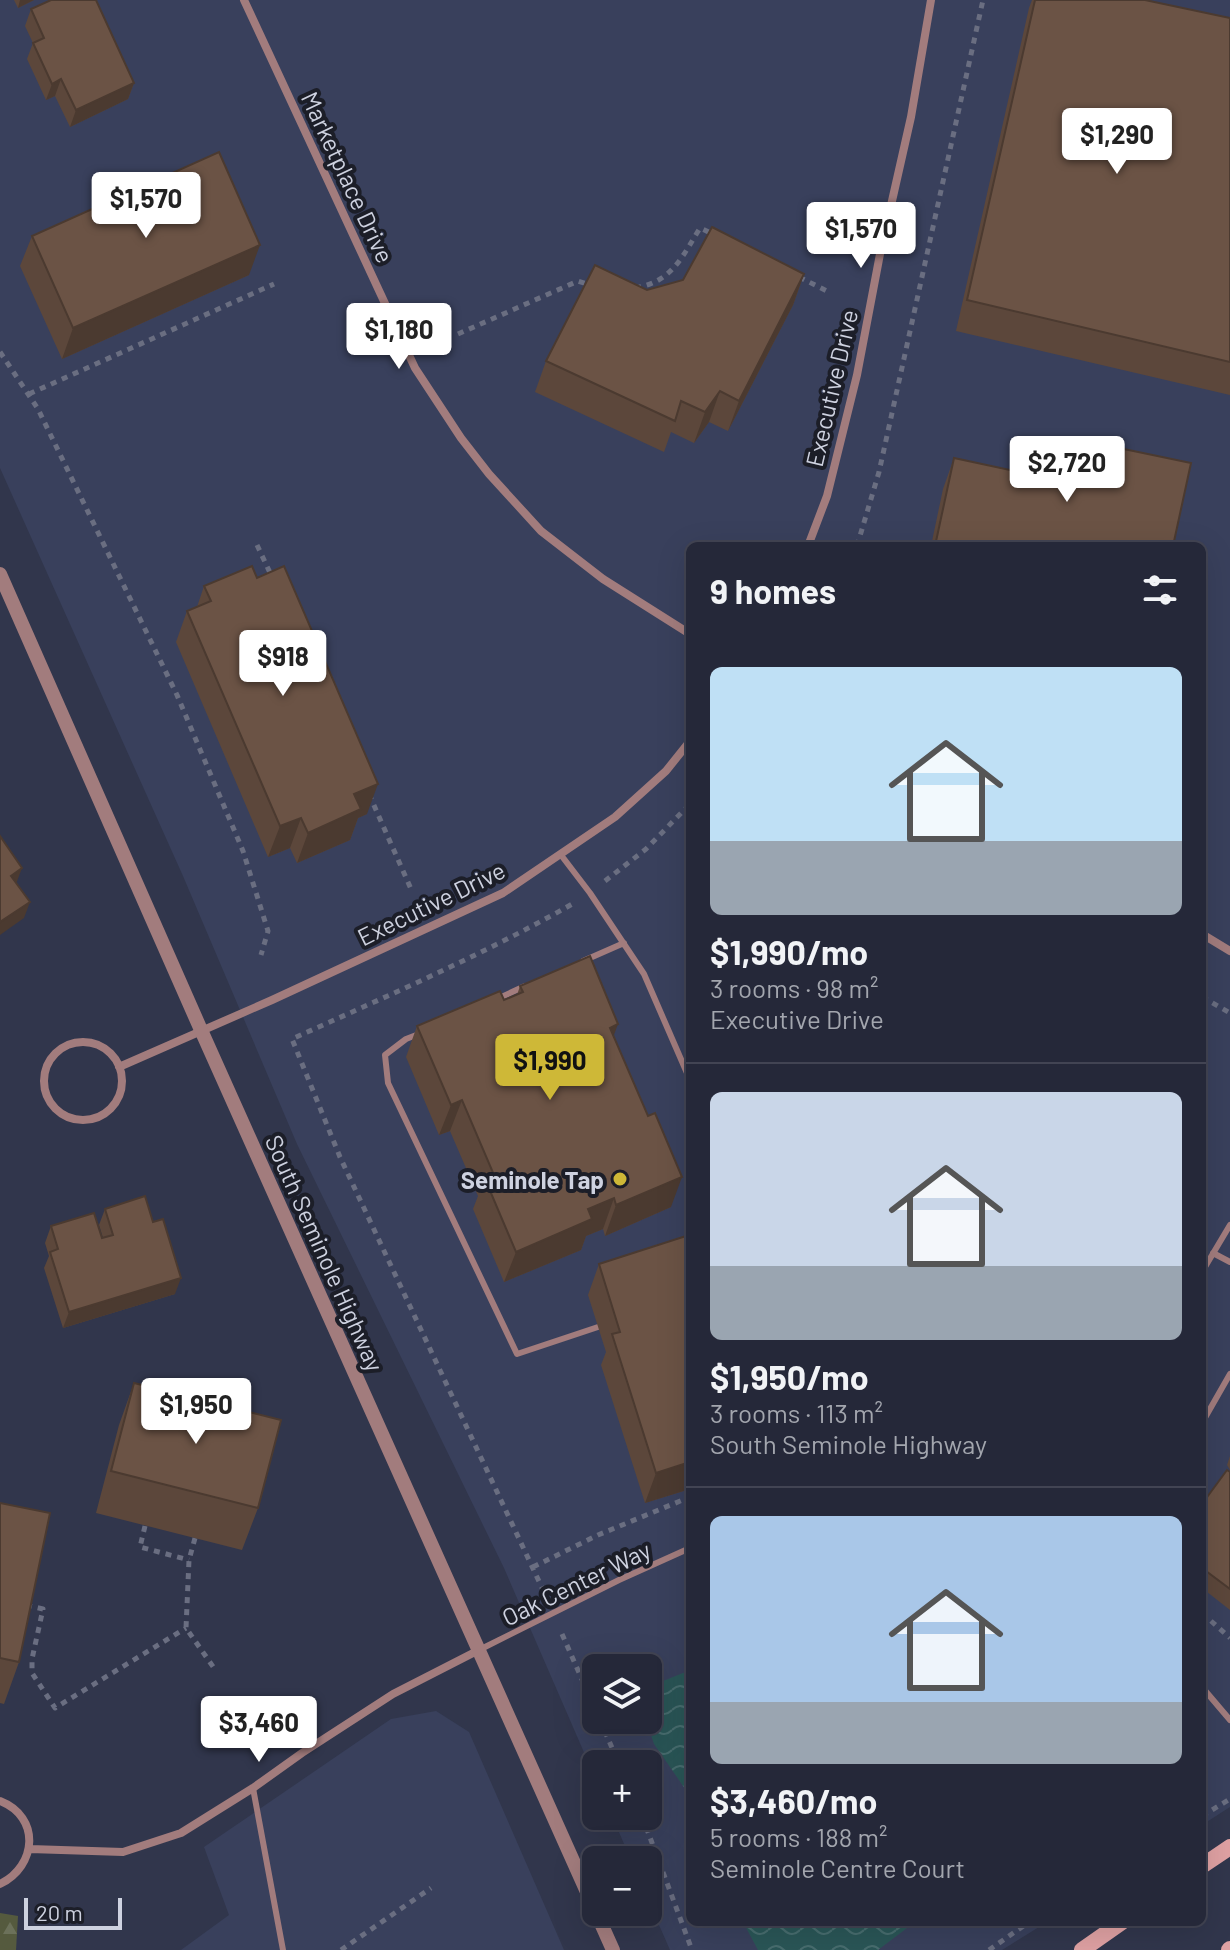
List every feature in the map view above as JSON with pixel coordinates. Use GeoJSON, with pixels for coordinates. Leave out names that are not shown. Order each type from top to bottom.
{"type":"FeatureCollection","features":[{"type":"Feature","properties":{"kind":"main road"},"geometry":{"type":"LineString","coordinates":[[1206,1863],[1230,1847]]}},
{"type":"Feature","properties":{"kind":"main road"},"geometry":{"type":"LineString","coordinates":[[1082,1950],[1116,1926]]}},
{"type":"Feature","properties":{"kind":"street","name":"Marketplace Drive"},"geometry":{"type":"LineString","coordinates":[[244,0],[415,368],[461,438],[541,531],[603,579],[686,631]]}},
{"type":"Feature","properties":{"kind":"street","name":"Executive Drive"},"geometry":{"type":"LineString","coordinates":[[810,542],[827,496],[857,375],[911,117],[931,0]]}},
{"type":"Feature","properties":{"kind":"street","name":"South Seminole Highway"},"geometry":{"type":"LineString","coordinates":[[0,574],[613,1950]]}},
{"type":"Feature","properties":{"kind":"street","name":"Executive Drive"},"geometry":{"type":"LineString","coordinates":[[119,1067],[503,893],[615,817],[666,771],[686,746]]}},
{"type":"Feature","properties":{"kind":"street"},"geometry":{"type":"LineString","coordinates":[[1206,936],[1230,951]]}},
{"type":"Feature","properties":{"kind":"street"},"geometry":{"type":"LineString","coordinates":[[76,1042],[90,1042],[102,1047],[113,1056],[119,1067],[122,1079],[120,1092],[107,1112],[96,1119],[83,1121],[59,1113],[45,1093],[43,1080],[53,1055],[76,1042]]}},
{"type":"Feature","properties":{"kind":"street"},"geometry":{"type":"LineString","coordinates":[[30,1849],[123,1852],[181,1833],[393,1694],[479,1650]]}},
{"type":"Feature","properties":{"kind":"street"},"geometry":{"type":"LineString","coordinates":[[0,1801],[16,1810],[25,1821],[30,1849],[25,1863],[15,1875],[0,1884]]}},
{"type":"Feature","properties":{"kind":"lane"},"geometry":{"type":"LineString","coordinates":[[561,855],[644,974],[686,1071]]}},
{"type":"Feature","properties":{"kind":"lane"},"geometry":{"type":"LineString","coordinates":[[580,962],[624,943]]}},
{"type":"Feature","properties":{"kind":"lane"},"geometry":{"type":"LineString","coordinates":[[493,1001],[537,981]]}},
{"type":"Feature","properties":{"kind":"lane"},"geometry":{"type":"LineString","coordinates":[[421,1033],[406,1039],[385,1055],[388,1083],[517,1354],[598,1327]]}},
{"type":"Feature","properties":{"kind":"lane"},"geometry":{"type":"LineString","coordinates":[[1206,1265],[1230,1225]]}},
{"type":"Feature","properties":{"kind":"lane"},"geometry":{"type":"LineString","coordinates":[[1213,1253],[1230,1262]]}},
{"type":"Feature","properties":{"kind":"lane"},"geometry":{"type":"LineString","coordinates":[[1206,1416],[1230,1374]]}},
{"type":"Feature","properties":{"kind":"lane","name":"Oak Center Way"},"geometry":{"type":"LineString","coordinates":[[479,1650],[686,1550]]}},
{"type":"Feature","properties":{"kind":"lane"},"geometry":{"type":"LineString","coordinates":[[1206,1692],[1230,1720]]}},
{"type":"Feature","properties":{"kind":"lane"},"geometry":{"type":"LineString","coordinates":[[253,1788],[283,1950]]}},
{"type":"Feature","properties":{"kind":"path"},"geometry":{"type":"LineString","coordinates":[[858,542],[879,472],[983,0]]}},
{"type":"Feature","properties":{"kind":"path"},"geometry":{"type":"LineString","coordinates":[[628,289],[642,287],[669,275],[700,228],[728,242]]}},
{"type":"Feature","properties":{"kind":"path"},"geometry":{"type":"LineString","coordinates":[[799,277],[827,291]]}},
{"type":"Feature","properties":{"kind":"path"},"geometry":{"type":"LineString","coordinates":[[458,334],[578,281],[594,286]]}},
{"type":"Feature","properties":{"kind":"path"},"geometry":{"type":"LineString","coordinates":[[29,394],[274,284]]}},
{"type":"Feature","properties":{"kind":"path"},"geometry":{"type":"LineString","coordinates":[[0,352],[38,409],[177,695],[243,851],[268,931],[261,955]]}},
{"type":"Feature","properties":{"kind":"path"},"geometry":{"type":"LineString","coordinates":[[257,545],[277,588]]}},
{"type":"Feature","properties":{"kind":"path"},"geometry":{"type":"LineString","coordinates":[[366,788],[411,889]]}},
{"type":"Feature","properties":{"kind":"path"},"geometry":{"type":"LineString","coordinates":[[544,1592],[340,1157],[292,1039],[417,983],[533,926],[590,893],[646,849],[686,808]]}},
{"type":"Feature","properties":{"kind":"path"},"geometry":{"type":"LineString","coordinates":[[1206,999],[1230,1013]]}},
{"type":"Feature","properties":{"kind":"path"},"geometry":{"type":"LineString","coordinates":[[533,1567],[598,1535],[686,1499]]}},
{"type":"Feature","properties":{"kind":"path"},"geometry":{"type":"LineString","coordinates":[[145,1526],[140,1547],[189,1560]]}},
{"type":"Feature","properties":{"kind":"path"},"geometry":{"type":"LineString","coordinates":[[195,1538],[189,1560],[186,1628],[214,1668]]}},
{"type":"Feature","properties":{"kind":"path"},"geometry":{"type":"LineString","coordinates":[[25,1604],[43,1609],[32,1673],[55,1708],[186,1628]]}},
{"type":"Feature","properties":{"kind":"path"},"geometry":{"type":"LineString","coordinates":[[1206,1616],[1230,1638]]}},
{"type":"Feature","properties":{"kind":"path"},"geometry":{"type":"LineString","coordinates":[[1222,1629],[1230,1623]]}},
{"type":"Feature","properties":{"kind":"path"},"geometry":{"type":"LineString","coordinates":[[562,1634],[582,1679]]}},
{"type":"Feature","properties":{"kind":"path"},"geometry":{"type":"LineString","coordinates":[[23,1658],[32,1659]]}},
{"type":"Feature","properties":{"kind":"path"},"geometry":{"type":"LineString","coordinates":[[1206,1814],[1230,1799]]}},
{"type":"Feature","properties":{"kind":"path"},"geometry":{"type":"LineString","coordinates":[[647,1830],[692,1950]]}},
{"type":"Feature","properties":{"kind":"path"},"geometry":{"type":"LineString","coordinates":[[341,1950],[431,1888]]}},
{"type":"Feature","properties":{"kind":"path"},"geometry":{"type":"LineString","coordinates":[[989,1950],[1023,1926]]}},
{"type":"Feature","properties":{"kind":"shaded area"},"geometry":{"type":"Polygon","coordinates":[[[0,0],[1230,0],[1230,1807],[1206,1822],[1206,542],[686,542],[686,1926],[1041,1926],[1002,1950],[670,1950],[659,1926],[662,1926],[662,1846],[625,1846],[618,1830],[662,1830],[662,1750],[583,1750],[504,1568],[297,1144],[183,876],[0,468],[0,0]]]}},
{"type":"Feature","properties":{"kind":"shaded area"},"geometry":{"type":"Polygon","coordinates":[[[436,1711],[469,1732],[564,1950],[181,1950],[229,1915],[204,1847],[391,1719],[436,1711]]]}},
{"type":"Feature","properties":{"kind":"green space"},"geometry":{"type":"Polygon","coordinates":[[[0,1913],[18,1916],[16,1950],[0,1950],[0,1913]]]}},
{"type":"Feature","properties":{"kind":"water"},"geometry":{"type":"Polygon","coordinates":[[[686,1673],[686,1790],[662,1756],[662,1750],[654,1744],[651,1734],[662,1734],[662,1681],[686,1673]]]}},
{"type":"Feature","properties":{"kind":"water"},"geometry":{"type":"Polygon","coordinates":[[[745,1926],[910,1926],[878,1950],[758,1950],[745,1926]]]}},
{"type":"Feature","properties":{"kind":"building"},"geometry":{"type":"Polygon","coordinates":[[[51,0],[96,0],[134,83],[76,110],[61,79],[52,84],[33,43],[44,38],[31,9],[51,0]]]}},
{"type":"Feature","properties":{"kind":"building"},"geometry":{"type":"Polygon","coordinates":[[[1035,0],[1145,0],[1230,18],[1230,362],[967,300],[1035,0]]]}},
{"type":"Feature","properties":{"kind":"building"},"geometry":{"type":"Polygon","coordinates":[[[219,152],[260,245],[73,328],[32,236],[219,152]]]}},
{"type":"Feature","properties":{"kind":"building"},"geometry":{"type":"Polygon","coordinates":[[[712,227],[804,274],[739,401],[720,391],[705,412],[681,401],[675,421],[546,361],[595,265],[647,290],[683,280],[712,227]]]}},
{"type":"Feature","properties":{"kind":"building"},"geometry":{"type":"Polygon","coordinates":[[[1095,443],[1191,463],[1174,542],[936,542],[954,458],[1085,486],[1095,443]]]}},
{"type":"Feature","properties":{"kind":"building"},"geometry":{"type":"Polygon","coordinates":[[[252,566],[257,578],[284,566],[378,784],[354,794],[361,809],[308,833],[301,818],[280,826],[187,611],[211,601],[204,586],[252,566]]]}},
{"type":"Feature","properties":{"kind":"building"},"geometry":{"type":"Polygon","coordinates":[[[0,836],[22,868],[11,876],[30,902],[0,922],[0,836]]]}},
{"type":"Feature","properties":{"kind":"building"},"geometry":{"type":"Polygon","coordinates":[[[590,956],[618,1024],[610,1028],[648,1116],[655,1113],[682,1177],[616,1205],[614,1198],[588,1209],[592,1219],[516,1252],[485,1179],[494,1175],[462,1100],[451,1105],[417,1026],[500,991],[504,1000],[523,992],[520,986],[590,956]]]}},
{"type":"Feature","properties":{"kind":"building"},"geometry":{"type":"Polygon","coordinates":[[[145,1196],[153,1222],[163,1219],[181,1278],[69,1312],[50,1252],[58,1249],[51,1226],[94,1213],[102,1238],[113,1235],[105,1209],[145,1196]]]}},
{"type":"Feature","properties":{"kind":"building"},"geometry":{"type":"Polygon","coordinates":[[[686,1236],[686,1463],[656,1473],[612,1334],[620,1332],[599,1264],[686,1236]]]}},
{"type":"Feature","properties":{"kind":"building"},"geometry":{"type":"Polygon","coordinates":[[[134,1383],[281,1420],[258,1508],[111,1471],[134,1383]]]}},
{"type":"Feature","properties":{"kind":"building"},"geometry":{"type":"Polygon","coordinates":[[[1227,1470],[1230,1472],[1230,1589],[1206,1571],[1206,1499],[1227,1470]]]}},
{"type":"Feature","properties":{"kind":"building"},"geometry":{"type":"Polygon","coordinates":[[[0,1503],[50,1513],[19,1662],[0,1658],[0,1503]]]}},
{"type":"Feature","properties":{"kind":"place","name":"Seminole Tap"},"geometry":{"type":"Point","coordinates":[620,1179]}}]}
